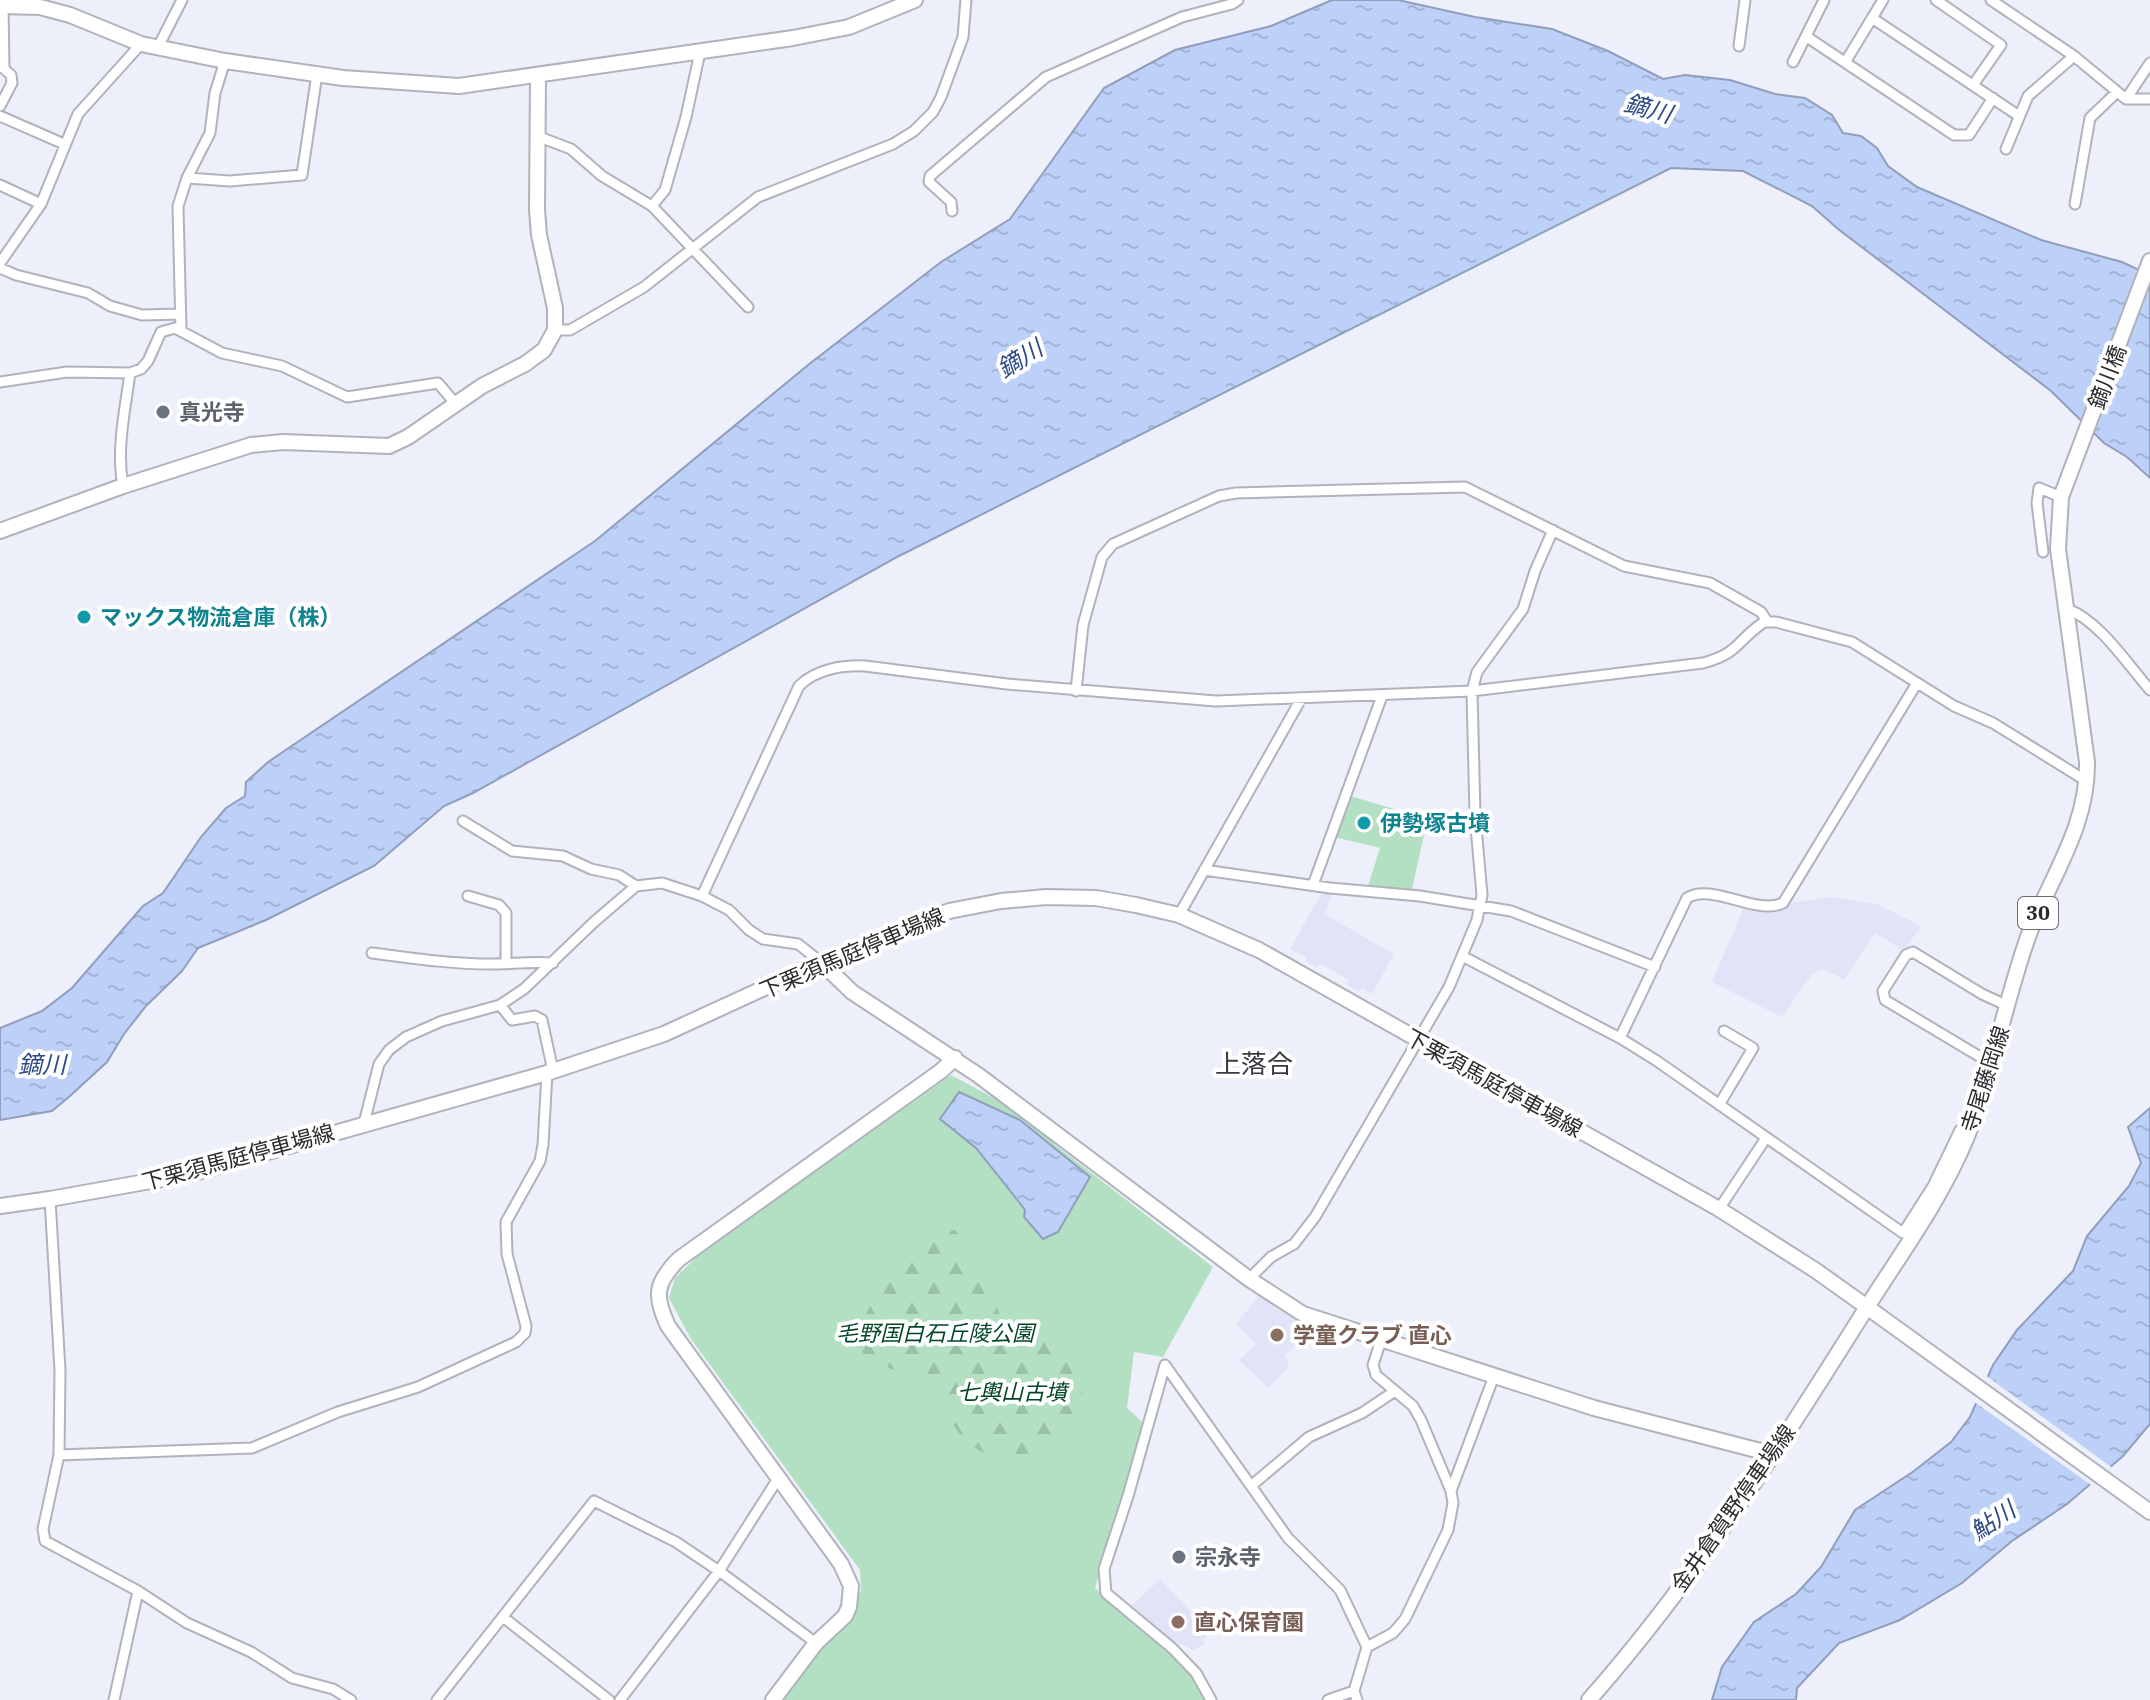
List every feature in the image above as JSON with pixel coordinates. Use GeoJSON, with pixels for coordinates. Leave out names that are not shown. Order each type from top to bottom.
{"type":"FeatureCollection","features":[{"type":"Feature","properties":{"kind":"main road"},"geometry":{"type":"LineString","coordinates":[[2,6],[40,7],[70,15],[141,44],[225,61],[317,74],[459,86],[538,77],[849,27],[915,0]]}},
{"type":"Feature","properties":{"kind":"main road"},"geometry":{"type":"LineString","coordinates":[[0,531],[123,486],[251,445],[296,442],[389,446],[544,350],[555,330],[555,308],[538,222],[538,77]]}},
{"type":"Feature","properties":{"kind":"main road","name":"鏑川橋"},"geometry":{"type":"LineString","coordinates":[[2062,495],[2150,261]]}},
{"type":"Feature","properties":{"kind":"main road","name":"寺尾藤岡線"},"geometry":{"type":"LineString","coordinates":[[1867,1307],[1933,1206],[1970,1128],[2030,933],[2077,830],[2088,782],[2058,549],[2062,495]]}},
{"type":"Feature","properties":{"kind":"main road","name":"下栗須馬庭停車場線"},"geometry":{"type":"LineString","coordinates":[[0,1206],[190,1174],[550,1072],[664,1034],[821,962],[949,911],[1001,901],[1046,897],[1096,898],[1179,915],[1259,950],[1719,1209],[1867,1307]]}},
{"type":"Feature","properties":{"kind":"main road"},"geometry":{"type":"LineString","coordinates":[[821,962],[852,992],[955,1058],[1249,1279],[1303,1314],[1594,1408],[1772,1454]]}},
{"type":"Feature","properties":{"kind":"main road"},"geometry":{"type":"LineString","coordinates":[[773,1700],[816,1643],[845,1616],[852,1598],[851,1586],[841,1564],[668,1326],[659,1307],[658,1288],[665,1272],[679,1259],[955,1058]]}},
{"type":"Feature","properties":{"kind":"main road"},"geometry":{"type":"LineString","coordinates":[[1867,1307],[2150,1512]]}},
{"type":"Feature","properties":{"kind":"main road","name":"金井倉賀野停車場線"},"geometry":{"type":"LineString","coordinates":[[1589,1700],[1660,1613],[1772,1454],[1867,1307]]}},
{"type":"Feature","properties":{"kind":"street"},"geometry":{"type":"LineString","coordinates":[[23,0],[40,7]]}},
{"type":"Feature","properties":{"kind":"street"},"geometry":{"type":"LineString","coordinates":[[158,47],[182,0]]}},
{"type":"Feature","properties":{"kind":"street"},"geometry":{"type":"LineString","coordinates":[[555,330],[570,330],[644,287],[758,197],[893,144],[914,131],[933,112],[941,97],[963,37],[966,0]]}},
{"type":"Feature","properties":{"kind":"street"},"geometry":{"type":"LineString","coordinates":[[1190,0],[1194,13]]}},
{"type":"Feature","properties":{"kind":"street"},"geometry":{"type":"LineString","coordinates":[[952,211],[951,202],[929,182],[930,176],[1046,77],[1194,13],[1238,0]]}},
{"type":"Feature","properties":{"kind":"street"},"geometry":{"type":"LineString","coordinates":[[1739,46],[1745,0]]}},
{"type":"Feature","properties":{"kind":"street"},"geometry":{"type":"LineString","coordinates":[[1793,62],[1824,0]]}},
{"type":"Feature","properties":{"kind":"street"},"geometry":{"type":"LineString","coordinates":[[1846,61],[1883,0]]}},
{"type":"Feature","properties":{"kind":"street"},"geometry":{"type":"LineString","coordinates":[[1936,0],[2001,45],[1973,85]]}},
{"type":"Feature","properties":{"kind":"street"},"geometry":{"type":"LineString","coordinates":[[1991,0],[2074,56],[2126,99],[2150,99]]}},
{"type":"Feature","properties":{"kind":"street"},"geometry":{"type":"LineString","coordinates":[[0,106],[12,83],[11,75],[2,67],[2,6]]}},
{"type":"Feature","properties":{"kind":"street"},"geometry":{"type":"LineString","coordinates":[[1872,18],[2019,116]]}},
{"type":"Feature","properties":{"kind":"street"},"geometry":{"type":"LineString","coordinates":[[1807,37],[1954,135],[1967,137],[1993,98]]}},
{"type":"Feature","properties":{"kind":"street"},"geometry":{"type":"LineString","coordinates":[[141,44],[85,105],[71,126],[41,204],[0,266],[16,275],[88,293],[110,306],[142,315],[180,314]]}},
{"type":"Feature","properties":{"kind":"street"},"geometry":{"type":"LineString","coordinates":[[652,206],[665,190],[686,117],[700,52]]}},
{"type":"Feature","properties":{"kind":"street"},"geometry":{"type":"LineString","coordinates":[[2006,149],[2028,96],[2074,56]]}},
{"type":"Feature","properties":{"kind":"street"},"geometry":{"type":"LineString","coordinates":[[181,331],[178,206],[187,178],[210,133],[215,93],[225,61]]}},
{"type":"Feature","properties":{"kind":"street"},"geometry":{"type":"LineString","coordinates":[[2126,99],[2150,63]]}},
{"type":"Feature","properties":{"kind":"street"},"geometry":{"type":"LineString","coordinates":[[187,178],[230,181],[302,175],[317,74]]}},
{"type":"Feature","properties":{"kind":"street"},"geometry":{"type":"LineString","coordinates":[[2075,204],[2090,118],[2117,92]]}},
{"type":"Feature","properties":{"kind":"street"},"geometry":{"type":"LineString","coordinates":[[0,116],[64,144]]}},
{"type":"Feature","properties":{"kind":"street"},"geometry":{"type":"LineString","coordinates":[[537,136],[571,149],[602,176],[652,206],[748,307]]}},
{"type":"Feature","properties":{"kind":"street"},"geometry":{"type":"LineString","coordinates":[[0,185],[41,204]]}},
{"type":"Feature","properties":{"kind":"street"},"geometry":{"type":"LineString","coordinates":[[0,382],[67,372],[130,373],[141,369],[148,361],[161,332],[167,328],[181,331],[222,353],[282,366],[347,397],[438,383],[455,403]]}},
{"type":"Feature","properties":{"kind":"street"},"geometry":{"type":"LineString","coordinates":[[123,486],[119,468],[130,373]]}},
{"type":"Feature","properties":{"kind":"street"},"geometry":{"type":"LineString","coordinates":[[1076,691],[1083,625],[1102,557],[1107,550],[1113,544],[1219,496],[1457,486],[1472,490],[1624,566],[1710,583],[1761,612],[1767,621]]}},
{"type":"Feature","properties":{"kind":"street"},"geometry":{"type":"LineString","coordinates":[[2043,552],[2037,503],[2039,488],[2062,495]]}},
{"type":"Feature","properties":{"kind":"street"},"geometry":{"type":"LineString","coordinates":[[1249,1279],[1271,1257],[1294,1244],[1315,1217],[1418,1041],[1462,956],[1481,907],[1482,885],[1474,792],[1472,691],[1477,672],[1523,609],[1553,530]]}},
{"type":"Feature","properties":{"kind":"street"},"geometry":{"type":"LineString","coordinates":[[2067,609],[2094,626],[2150,690]]}},
{"type":"Feature","properties":{"kind":"street"},"geometry":{"type":"LineString","coordinates":[[702,896],[799,686],[808,678],[842,665],[1076,691],[1216,701],[1382,696],[1472,691],[1703,663],[1736,650],[1752,631],[1767,621],[1852,642],[1954,706],[1993,723],[2088,782]]}},
{"type":"Feature","properties":{"kind":"street"},"geometry":{"type":"LineString","coordinates":[[1620,1038],[1691,895],[1774,906],[1783,903],[1917,683]]}},
{"type":"Feature","properties":{"kind":"street"},"geometry":{"type":"LineString","coordinates":[[1313,885],[1382,696]]}},
{"type":"Feature","properties":{"kind":"street"},"geometry":{"type":"LineString","coordinates":[[1179,915],[1301,699]]}},
{"type":"Feature","properties":{"kind":"street"},"geometry":{"type":"LineString","coordinates":[[463,821],[512,851],[563,856],[591,869],[619,875],[636,886]]}},
{"type":"Feature","properties":{"kind":"street"},"geometry":{"type":"LineString","coordinates":[[1204,870],[1420,896],[1517,913],[1655,967]]}},
{"type":"Feature","properties":{"kind":"street"},"geometry":{"type":"LineString","coordinates":[[364,1123],[379,1064],[389,1050],[406,1037],[442,1021],[500,1005],[524,989],[600,915],[636,886],[662,883],[702,896],[729,910],[763,939],[798,944],[821,962]]}},
{"type":"Feature","properties":{"kind":"street"},"geometry":{"type":"LineString","coordinates":[[468,896],[499,905],[506,913],[506,963]]}},
{"type":"Feature","properties":{"kind":"street"},"geometry":{"type":"LineString","coordinates":[[1992,1062],[1885,1000],[1883,991],[1906,955],[1913,952],[1982,994],[2008,1006]]}},
{"type":"Feature","properties":{"kind":"street"},"geometry":{"type":"LineString","coordinates":[[372,953],[432,961],[553,963]]}},
{"type":"Feature","properties":{"kind":"street"},"geometry":{"type":"LineString","coordinates":[[1462,956],[1620,1038],[1903,1233],[1933,1186],[1960,1130],[1970,1128]]}},
{"type":"Feature","properties":{"kind":"street"},"geometry":{"type":"LineString","coordinates":[[59,1455],[252,1448],[338,1412],[418,1387],[516,1342],[525,1333],[526,1326],[507,1254],[506,1222],[540,1161],[550,1072],[542,1020],[535,1016],[512,1020],[500,1005]]}},
{"type":"Feature","properties":{"kind":"street"},"geometry":{"type":"LineString","coordinates":[[1719,1105],[1753,1048],[1724,1031]]}},
{"type":"Feature","properties":{"kind":"street"},"geometry":{"type":"LineString","coordinates":[[1719,1209],[1766,1138]]}},
{"type":"Feature","properties":{"kind":"street"},"geometry":{"type":"LineString","coordinates":[[50,1199],[60,1370],[59,1455],[43,1529],[45,1541],[138,1591],[187,1623],[251,1652],[292,1678],[333,1689],[351,1700]]}},
{"type":"Feature","properties":{"kind":"street"},"geometry":{"type":"LineString","coordinates":[[1367,1647],[1393,1633],[1405,1619],[1448,1530],[1453,1503],[1451,1491],[1413,1406],[1376,1375],[1373,1365],[1381,1340]]}},
{"type":"Feature","properties":{"kind":"street"},"geometry":{"type":"LineString","coordinates":[[1211,1700],[1196,1673],[1106,1593],[1104,1569],[1165,1365],[1288,1538],[1340,1590],[1367,1647],[1356,1695],[1328,1700]]}},
{"type":"Feature","properties":{"kind":"street"},"geometry":{"type":"LineString","coordinates":[[1451,1491],[1494,1376]]}},
{"type":"Feature","properties":{"kind":"street"},"geometry":{"type":"LineString","coordinates":[[1251,1486],[1309,1437],[1362,1413],[1395,1391]]}},
{"type":"Feature","properties":{"kind":"street"},"geometry":{"type":"LineString","coordinates":[[620,1700],[719,1571],[779,1477]]}},
{"type":"Feature","properties":{"kind":"street"},"geometry":{"type":"LineString","coordinates":[[437,1700],[594,1501],[676,1542],[816,1643]]}},
{"type":"Feature","properties":{"kind":"street"},"geometry":{"type":"LineString","coordinates":[[114,1700],[138,1591]]}},
{"type":"Feature","properties":{"kind":"street"},"geometry":{"type":"LineString","coordinates":[[503,1617],[609,1700]]}},
{"type":"Feature","properties":{"kind":"shaded area"},"geometry":{"type":"Polygon","coordinates":[[[1323,890],[1335,891],[1324,914],[1394,954],[1372,994],[1362,988],[1359,992],[1347,985],[1349,980],[1320,964],[1317,968],[1305,961],[1307,957],[1290,949],[1323,890]]]}},
{"type":"Feature","properties":{"kind":"shaded area"},"geometry":{"type":"Polygon","coordinates":[[[1831,897],[1877,904],[1921,926],[1904,951],[1875,933],[1844,980],[1824,969],[1812,974],[1782,1017],[1712,982],[1744,907],[1772,912],[1790,903],[1831,897]]]}},
{"type":"Feature","properties":{"kind":"shaded area","name":"学童クラブ 直心"},"geometry":{"type":"Polygon","coordinates":[[[1260,1295],[1301,1323],[1316,1327],[1285,1355],[1289,1366],[1268,1388],[1239,1360],[1256,1344],[1236,1324],[1260,1295]]]}},
{"type":"Feature","properties":{"kind":"shaded area"},"geometry":{"type":"Polygon","coordinates":[[[1160,1579],[1208,1630],[1204,1645],[1193,1650],[1181,1644],[1175,1648],[1130,1607],[1160,1579]]]}},
{"type":"Feature","properties":{"kind":"green space"},"geometry":{"type":"Polygon","coordinates":[[[1350,796],[1398,810],[1396,817],[1426,826],[1412,889],[1368,886],[1380,848],[1334,837],[1350,796]]]}},
{"type":"Feature","properties":{"kind":"green space","name":"毛野国白石丘陵公園"},"geometry":{"type":"Polygon","coordinates":[[[951,1075],[1003,1103],[1053,1138],[1054,1144],[1213,1267],[1163,1357],[1134,1352],[1127,1408],[1144,1424],[1095,1588],[1132,1616],[1195,1675],[1208,1700],[779,1700],[851,1615],[861,1590],[860,1570],[691,1339],[669,1298],[675,1278],[701,1253],[951,1075]]]}},
{"type":"Feature","properties":{"kind":"green space","name":"七輿山古墳"},"geometry":{"type":"Polygon","coordinates":[[[955,1230],[967,1245],[1000,1314],[1029,1323],[1053,1338],[1067,1353],[1082,1385],[1079,1414],[1063,1438],[1038,1453],[1009,1459],[980,1451],[955,1427],[938,1385],[881,1364],[855,1344],[868,1310],[892,1274],[922,1245],[938,1235],[955,1230]]]}},
{"type":"Feature","properties":{"kind":"water","name":"鏑川"},"geometry":{"type":"Polygon","coordinates":[[[1332,0],[1398,0],[1475,17],[1552,29],[1608,51],[1663,79],[1685,75],[1730,80],[1775,94],[1805,98],[1832,115],[1843,133],[1861,136],[1877,148],[1888,166],[1917,187],[2041,240],[2122,262],[2150,275],[2150,478],[2127,457],[2104,443],[2051,391],[1812,206],[1743,171],[1671,168],[899,556],[473,793],[444,806],[374,866],[266,920],[198,948],[182,971],[146,1006],[107,1062],[70,1096],[52,1111],[0,1120],[0,1028],[42,1011],[72,988],[143,906],[163,893],[201,837],[226,808],[245,796],[246,782],[268,762],[595,541],[808,365],[941,262],[1010,219],[1104,88],[1175,50],[1271,26],[1332,0]]]}},
{"type":"Feature","properties":{"kind":"water"},"geometry":{"type":"Polygon","coordinates":[[[959,1092],[1020,1120],[1090,1177],[1058,1232],[1043,1239],[1024,1217],[1025,1210],[976,1148],[940,1119],[959,1092]]]}},
{"type":"Feature","properties":{"kind":"water","name":"鮎川"},"geometry":{"type":"Polygon","coordinates":[[[2150,1108],[2150,1424],[2123,1456],[2067,1504],[2012,1541],[1962,1583],[1900,1620],[1839,1643],[1797,1688],[1796,1700],[1712,1700],[1722,1667],[1754,1622],[1796,1594],[1821,1567],[1855,1510],[1951,1442],[1970,1417],[1993,1365],[2017,1330],[2073,1271],[2087,1236],[2129,1186],[2141,1163],[2128,1127],[2150,1108]]]}},
{"type":"Feature","properties":{"kind":"pier"},"geometry":{"type":"Polygon","coordinates":[[[1985,1375],[2114,1469],[2094,1487],[1973,1401],[1985,1375]]]}},
{"type":"Feature","properties":{"kind":"place","name":"真光寺"},"geometry":{"type":"Point","coordinates":[163,412]}},
{"type":"Feature","properties":{"kind":"place","name":"マックス物流倉庫（株）"},"geometry":{"type":"Point","coordinates":[84,617]}},
{"type":"Feature","properties":{"kind":"place","name":"伊勢塚古墳"},"geometry":{"type":"Point","coordinates":[1364,823]}},
{"type":"Feature","properties":{"kind":"place","name":"学童クラブ 直心"},"geometry":{"type":"Point","coordinates":[1277,1335]}},
{"type":"Feature","properties":{"kind":"place","name":"宗永寺"},"geometry":{"type":"Point","coordinates":[1179,1557]}},
{"type":"Feature","properties":{"kind":"place","name":"直心保育園"},"geometry":{"type":"Point","coordinates":[1178,1622]}},
{"type":"Feature","properties":{"kind":"district","name":"上落合"},"geometry":{"type":"Point","coordinates":[1254,1064]}}]}
